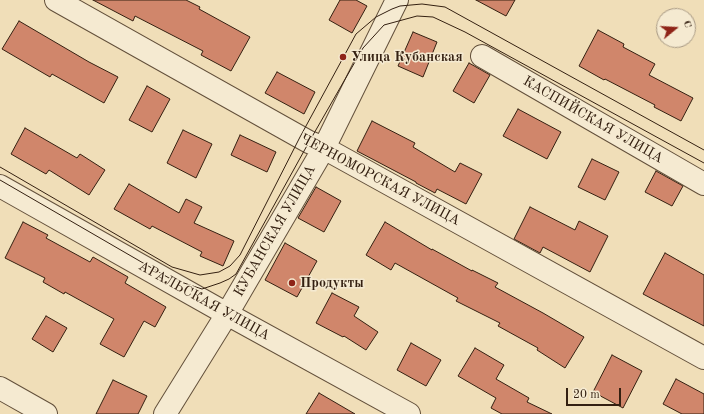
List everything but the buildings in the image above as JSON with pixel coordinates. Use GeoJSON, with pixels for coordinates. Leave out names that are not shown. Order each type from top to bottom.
{"type":"FeatureCollection","features":[{"type":"Feature","properties":{"kind":"street","name":"ЧЕРНОМОРСКАЯ УЛИЦА"},"geometry":{"type":"LineString","coordinates":[[56,0],[305,139],[324,148],[704,358]]}},
{"type":"Feature","properties":{"kind":"street","name":"КУБАНСКАЯ УЛИЦА"},"geometry":{"type":"LineString","coordinates":[[165,414],[227,314],[324,148],[397,0]]}},
{"type":"Feature","properties":{"kind":"street","name":"КАСПИЙСКАЯ УЛИЦА"},"geometry":{"type":"LineString","coordinates":[[482,56],[704,184]]}},
{"type":"Feature","properties":{"kind":"street","name":"АРАЛЬСКАЯ УЛИЦА"},"geometry":{"type":"LineString","coordinates":[[0,186],[227,314],[409,414]]}},
{"type":"Feature","properties":{"kind":"street"},"geometry":{"type":"LineString","coordinates":[[0,388],[46,414]]}},
{"type":"Feature","properties":{"kind":"tram line"},"geometry":{"type":"LineString","coordinates":[[0,167],[172,267],[200,275],[219,272],[230,266],[240,255],[300,137],[356,34],[376,17],[392,9],[400,6],[422,4],[445,7],[704,150]]}},
{"type":"Feature","properties":{"kind":"tram line"},"geometry":{"type":"LineString","coordinates":[[0,180],[169,278],[202,289],[220,283],[236,274],[363,48],[384,25],[417,16],[433,17],[465,32],[704,163]]}},
{"type":"Feature","properties":{"kind":"place","name":"Улица Кубанская"},"geometry":{"type":"Point","coordinates":[343,57]}},
{"type":"Feature","properties":{"kind":"place","name":"Продукты"},"geometry":{"type":"Point","coordinates":[292,283]}}]}
